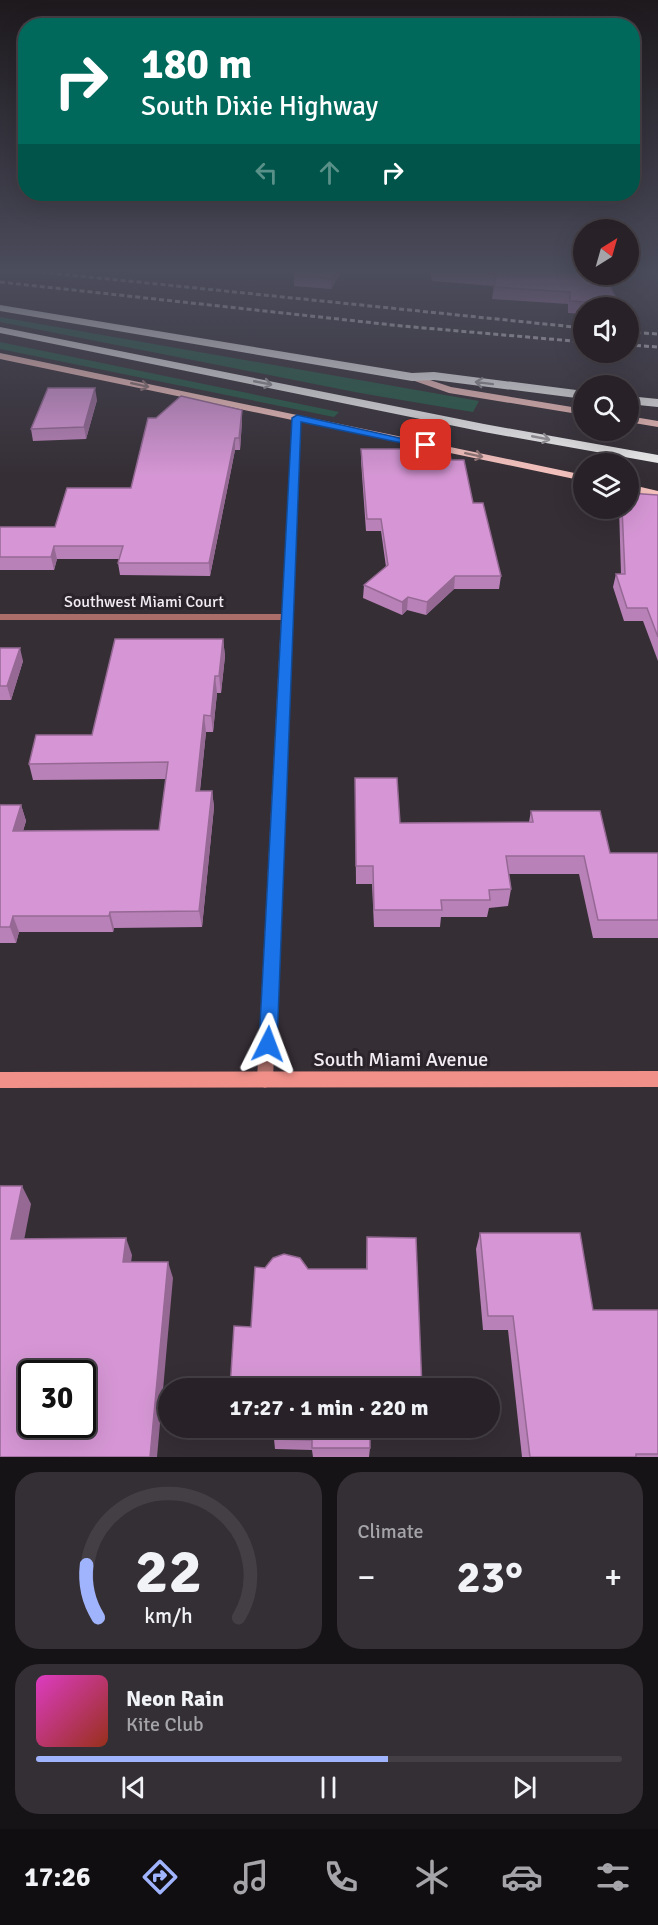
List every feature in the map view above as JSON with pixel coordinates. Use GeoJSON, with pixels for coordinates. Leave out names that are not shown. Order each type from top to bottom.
{"type":"FeatureCollection","features":[{"type":"Feature","properties":{"kind":"highway"},"geometry":{"type":"LineString","coordinates":[[49,340],[484,428],[658,459]]}},
{"type":"Feature","properties":{"kind":"highway"},"geometry":{"type":"LineString","coordinates":[[191,340],[412,377],[434,376],[573,394]]}},
{"type":"Feature","properties":{"kind":"highway"},"geometry":{"type":"LineString","coordinates":[[639,401],[658,403]]}},
{"type":"Feature","properties":{"kind":"main road"},"geometry":{"type":"LineString","coordinates":[[0,357],[573,476]]}},
{"type":"Feature","properties":{"kind":"main road"},"geometry":{"type":"LineString","coordinates":[[412,377],[449,390],[573,410]]}},
{"type":"Feature","properties":{"kind":"main road"},"geometry":{"type":"LineString","coordinates":[[639,421],[658,424]]}},
{"type":"Feature","properties":{"kind":"main road"},"geometry":{"type":"LineString","coordinates":[[639,490],[658,494]]}},
{"type":"Feature","properties":{"kind":"main road","name":"South Miami Avenue"},"geometry":{"type":"LineString","coordinates":[[0,1080],[658,1079]]}},
{"type":"Feature","properties":{"kind":"street"},"geometry":{"type":"LineString","coordinates":[[265,1080],[297,418]]}},
{"type":"Feature","properties":{"kind":"street","name":"Southwest Miami Court"},"geometry":{"type":"LineString","coordinates":[[0,617],[288,617]]}},
{"type":"Feature","properties":{"kind":"green space"},"geometry":{"type":"Polygon","coordinates":[[[91,340],[131,340],[479,401],[473,412],[360,393],[91,340]]]}},
{"type":"Feature","properties":{"kind":"green space"},"geometry":{"type":"Polygon","coordinates":[[[0,342],[339,412],[334,417],[0,349],[0,342]]]}},
{"type":"Feature","properties":{"kind":"building"},"geometry":{"type":"Polygon","coordinates":[[[48,388],[95,388],[84,427],[31,429],[48,388]]]}},
{"type":"Feature","properties":{"kind":"building"},"geometry":{"type":"Polygon","coordinates":[[[181,396],[242,410],[239,438],[235,438],[209,563],[118,563],[123,546],[54,546],[51,557],[0,557],[0,527],[55,527],[67,488],[131,488],[148,418],[156,418],[181,396]]]}},
{"type":"Feature","properties":{"kind":"building"},"geometry":{"type":"Polygon","coordinates":[[[361,449],[449,449],[451,460],[464,460],[473,503],[483,503],[501,576],[455,576],[427,602],[408,597],[402,602],[364,585],[388,565],[381,519],[367,519],[361,449]]]}},
{"type":"Feature","properties":{"kind":"building"},"geometry":{"type":"Polygon","coordinates":[[[639,494],[658,495],[658,637],[647,608],[627,608],[616,574],[625,574],[622,519],[639,519],[639,494]]]}},
{"type":"Feature","properties":{"kind":"building"},"geometry":{"type":"Polygon","coordinates":[[[115,639],[223,639],[219,676],[215,676],[211,716],[204,715],[196,791],[212,791],[199,911],[110,912],[109,916],[13,916],[10,927],[0,927],[0,805],[21,805],[13,831],[159,830],[168,762],[29,764],[36,735],[92,735],[115,639]]]}},
{"type":"Feature","properties":{"kind":"building"},"geometry":{"type":"Polygon","coordinates":[[[0,648],[20,648],[7,686],[0,686],[0,648]]]}},
{"type":"Feature","properties":{"kind":"building"},"geometry":{"type":"Polygon","coordinates":[[[355,778],[397,778],[400,823],[533,822],[531,811],[600,811],[610,853],[658,853],[658,920],[598,920],[584,856],[506,856],[511,889],[489,890],[490,900],[441,900],[442,910],[374,910],[373,866],[356,866],[355,778]]]}},
{"type":"Feature","properties":{"kind":"building"},"geometry":{"type":"Polygon","coordinates":[[[0,1186],[22,1186],[11,1239],[126,1238],[123,1262],[168,1262],[150,1457],[0,1457],[0,1186]]]}},
{"type":"Feature","properties":{"kind":"building"},"geometry":{"type":"Polygon","coordinates":[[[480,1233],[580,1233],[593,1310],[658,1310],[658,1454],[636,1454],[636,1457],[530,1457],[513,1316],[488,1316],[480,1233]]]}},
{"type":"Feature","properties":{"kind":"building"},"geometry":{"type":"Polygon","coordinates":[[[367,1237],[416,1238],[422,1378],[231,1378],[234,1326],[251,1327],[255,1267],[265,1268],[273,1258],[284,1254],[300,1258],[308,1269],[367,1269],[367,1237]]]}},
{"type":"Feature","properties":{"kind":"building"},"geometry":{"type":"Polygon","coordinates":[[[370,1438],[370,1448],[312,1448],[312,1440],[274,1439],[370,1438]]]}},
{"type":"Feature","properties":{"kind":"railway"},"geometry":{"type":"LineString","coordinates":[[561,340],[573,341]]}},
{"type":"Feature","properties":{"kind":"railway"},"geometry":{"type":"LineString","coordinates":[[639,346],[658,347]]}},
{"type":"Feature","properties":{"kind":"route"},"geometry":{"type":"LineString","coordinates":[[268,1044],[297,418],[426,445]]}}]}
